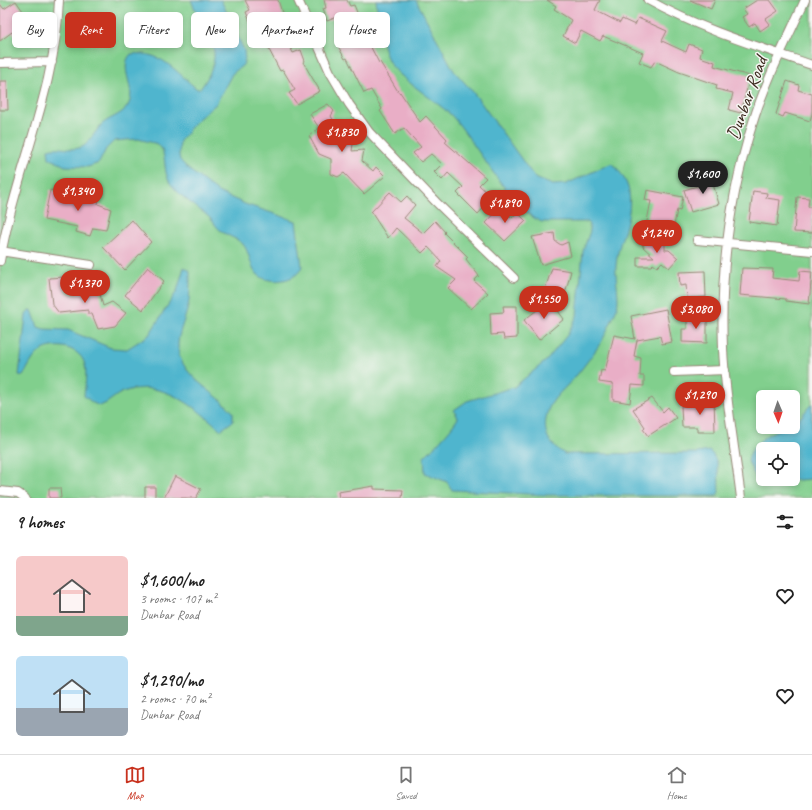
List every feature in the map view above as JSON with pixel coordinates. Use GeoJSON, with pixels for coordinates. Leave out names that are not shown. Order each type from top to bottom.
{"type":"FeatureCollection","features":[{"type":"Feature","properties":{"kind":"street"},"geometry":{"type":"LineString","coordinates":[[0,261],[14,198],[52,62],[59,0]]}},
{"type":"Feature","properties":{"kind":"street"},"geometry":{"type":"LineString","coordinates":[[298,0],[330,72],[349,104],[370,132],[436,202],[514,278]]}},
{"type":"Feature","properties":{"kind":"street"},"geometry":{"type":"LineString","coordinates":[[648,0],[692,22],[723,35],[812,64]]}},
{"type":"Feature","properties":{"kind":"street","name":"Dunbar Road"},"geometry":{"type":"LineString","coordinates":[[741,498],[725,370],[722,313],[727,243],[732,204],[753,121],[780,54],[805,0]]}},
{"type":"Feature","properties":{"kind":"street"},"geometry":{"type":"LineString","coordinates":[[0,63],[52,62]]}},
{"type":"Feature","properties":{"kind":"street"},"geometry":{"type":"LineString","coordinates":[[697,240],[812,251]]}},
{"type":"Feature","properties":{"kind":"street"},"geometry":{"type":"LineString","coordinates":[[1,251],[92,265]]}},
{"type":"Feature","properties":{"kind":"street"},"geometry":{"type":"LineString","coordinates":[[674,372],[725,370]]}},
{"type":"Feature","properties":{"kind":"street"},"geometry":{"type":"LineString","coordinates":[[0,492],[18,493],[25,498]]}},
{"type":"Feature","properties":{"kind":"green space"},"geometry":{"type":"Polygon","coordinates":[[[0,0],[812,0],[812,498],[0,498],[0,0]]]}},
{"type":"Feature","properties":{"kind":"water"},"geometry":{"type":"Polygon","coordinates":[[[191,0],[221,0],[227,12],[197,12],[191,0]]]}},
{"type":"Feature","properties":{"kind":"water"},"geometry":{"type":"Polygon","coordinates":[[[376,0],[416,0],[454,71],[474,93],[535,178],[553,185],[566,184],[612,163],[625,180],[629,192],[630,203],[627,221],[617,256],[617,308],[602,341],[576,376],[552,403],[547,414],[545,427],[546,432],[551,442],[565,454],[697,453],[709,451],[715,459],[719,475],[719,492],[717,496],[546,495],[452,490],[447,482],[425,473],[424,457],[455,423],[458,418],[454,410],[467,401],[514,387],[547,360],[568,334],[577,316],[583,251],[590,231],[588,222],[542,222],[531,216],[520,205],[507,191],[452,116],[407,81],[392,66],[383,48],[390,48],[390,12],[378,12],[376,0]]]}},
{"type":"Feature","properties":{"kind":"water"},"geometry":{"type":"Polygon","coordinates":[[[239,39],[244,50],[245,59],[243,65],[232,74],[216,104],[197,120],[180,141],[180,160],[188,169],[218,192],[245,204],[296,221],[302,266],[296,275],[284,280],[278,281],[266,279],[257,274],[242,243],[221,231],[209,217],[174,188],[166,173],[163,153],[158,144],[138,139],[114,141],[106,149],[99,163],[88,167],[65,166],[49,158],[48,149],[73,149],[82,147],[90,140],[102,124],[122,112],[127,107],[131,94],[126,66],[127,60],[131,54],[151,55],[160,59],[175,69],[197,89],[201,88],[209,74],[213,63],[213,48],[239,48],[239,39]]]}},
{"type":"Feature","properties":{"kind":"water"},"geometry":{"type":"Polygon","coordinates":[[[184,267],[190,271],[190,294],[187,311],[179,336],[179,352],[188,371],[233,412],[233,421],[221,430],[188,404],[164,392],[151,389],[137,389],[123,392],[100,406],[93,403],[84,396],[86,372],[83,359],[73,350],[67,348],[53,347],[41,351],[33,359],[23,376],[19,375],[26,315],[29,310],[32,310],[38,327],[44,329],[68,330],[111,348],[127,349],[149,335],[177,291],[184,267]]]}},
{"type":"Feature","properties":{"kind":"water"},"geometry":{"type":"Polygon","coordinates":[[[812,403],[812,479],[800,480],[800,442],[759,442],[770,434],[800,434],[800,418],[812,403]]]}},
{"type":"Feature","properties":{"kind":"water"},"geometry":{"type":"Polygon","coordinates":[[[756,446],[756,479],[748,461],[756,446]]]}},
{"type":"Feature","properties":{"kind":"building"},"geometry":{"type":"Polygon","coordinates":[[[245,0],[278,0],[282,12],[247,12],[247,14],[246,12],[250,10],[245,0]]]}},
{"type":"Feature","properties":{"kind":"building"},"geometry":{"type":"Polygon","coordinates":[[[324,0],[347,0],[350,6],[354,5],[357,12],[334,12],[334,18],[327,21],[326,12],[324,12],[323,9],[326,8],[324,0]]]}},
{"type":"Feature","properties":{"kind":"building"},"geometry":{"type":"Polygon","coordinates":[[[547,0],[600,0],[595,10],[620,23],[622,19],[635,25],[638,18],[667,31],[662,41],[686,52],[689,44],[702,49],[700,57],[715,62],[714,66],[750,76],[741,113],[729,110],[733,93],[716,89],[717,85],[679,72],[655,61],[651,67],[639,62],[643,53],[603,36],[600,41],[581,31],[575,43],[563,36],[571,20],[554,9],[556,6],[547,0]]]}},
{"type":"Feature","properties":{"kind":"building"},"geometry":{"type":"Polygon","coordinates":[[[690,0],[715,0],[711,9],[690,0]]]}},
{"type":"Feature","properties":{"kind":"building"},"geometry":{"type":"Polygon","coordinates":[[[757,0],[770,0],[778,11],[766,19],[770,24],[760,31],[755,23],[749,27],[742,17],[747,14],[743,9],[757,0]]]}},
{"type":"Feature","properties":{"kind":"building"},"geometry":{"type":"Polygon","coordinates":[[[16,1],[24,12],[12,12],[12,32],[0,41],[0,4],[4,9],[16,1]]]}},
{"type":"Feature","properties":{"kind":"building"},"geometry":{"type":"Polygon","coordinates":[[[268,48],[290,48],[293,53],[301,50],[305,61],[303,62],[320,91],[297,104],[289,93],[295,90],[283,70],[280,71],[268,48]]]}},
{"type":"Feature","properties":{"kind":"building"},"geometry":{"type":"Polygon","coordinates":[[[339,48],[371,48],[379,63],[380,62],[399,93],[400,92],[420,122],[426,116],[447,139],[445,142],[486,178],[479,185],[493,198],[478,214],[457,193],[463,187],[448,173],[442,180],[434,172],[442,164],[431,154],[421,162],[413,153],[421,147],[404,128],[395,134],[380,111],[382,109],[371,90],[364,93],[347,58],[345,59],[339,48]]]}},
{"type":"Feature","properties":{"kind":"building"},"geometry":{"type":"Polygon","coordinates":[[[0,81],[7,81],[8,110],[0,110],[0,81]]]}},
{"type":"Feature","properties":{"kind":"building"},"geometry":{"type":"Polygon","coordinates":[[[787,81],[799,85],[798,90],[812,94],[812,114],[810,121],[785,113],[783,117],[776,114],[787,81]]]}},
{"type":"Feature","properties":{"kind":"building"},"geometry":{"type":"Polygon","coordinates":[[[328,104],[334,111],[331,116],[339,130],[329,135],[353,144],[352,151],[364,150],[362,161],[373,171],[376,167],[385,176],[364,194],[344,173],[338,177],[331,174],[331,159],[319,154],[309,136],[319,128],[310,114],[328,104]]]}},
{"type":"Feature","properties":{"kind":"building"},"geometry":{"type":"Polygon","coordinates":[[[717,174],[720,182],[713,184],[719,204],[691,212],[684,190],[707,183],[705,178],[717,174]]]}},
{"type":"Feature","properties":{"kind":"building"},"geometry":{"type":"Polygon","coordinates":[[[86,189],[100,195],[98,204],[111,209],[106,230],[93,228],[90,236],[76,232],[77,227],[44,220],[50,190],[84,198],[86,189]]]}},
{"type":"Feature","properties":{"kind":"building"},"geometry":{"type":"Polygon","coordinates":[[[647,190],[683,197],[680,211],[677,210],[673,231],[646,226],[651,201],[645,200],[647,190]]]}},
{"type":"Feature","properties":{"kind":"building"},"geometry":{"type":"Polygon","coordinates":[[[753,191],[767,193],[766,198],[780,200],[777,226],[749,222],[753,191]]]}},
{"type":"Feature","properties":{"kind":"building"},"geometry":{"type":"Polygon","coordinates":[[[390,192],[401,202],[407,196],[415,205],[404,218],[423,233],[435,221],[445,232],[444,233],[468,257],[466,259],[479,276],[474,281],[488,293],[471,309],[448,288],[456,280],[437,267],[441,261],[428,247],[422,253],[396,228],[388,238],[371,212],[390,192]]]}},
{"type":"Feature","properties":{"kind":"building"},"geometry":{"type":"Polygon","coordinates":[[[797,197],[809,198],[808,207],[812,207],[812,233],[794,232],[797,197]]]}},
{"type":"Feature","properties":{"kind":"building"},"geometry":{"type":"Polygon","coordinates":[[[501,207],[512,218],[517,212],[526,221],[505,241],[486,223],[501,207]]]}},
{"type":"Feature","properties":{"kind":"building"},"geometry":{"type":"Polygon","coordinates":[[[132,220],[151,242],[125,270],[103,247],[132,220]]]}},
{"type":"Feature","properties":{"kind":"building"},"geometry":{"type":"Polygon","coordinates":[[[554,233],[555,241],[561,245],[568,242],[571,256],[541,265],[532,237],[554,233]]]}},
{"type":"Feature","properties":{"kind":"building"},"geometry":{"type":"Polygon","coordinates":[[[643,239],[665,239],[665,250],[669,250],[678,258],[669,268],[662,262],[657,267],[653,264],[651,266],[637,266],[637,257],[654,257],[643,247],[643,239]]]}},
{"type":"Feature","properties":{"kind":"building"},"geometry":{"type":"Polygon","coordinates":[[[148,267],[164,281],[143,310],[125,295],[148,267]]]}},
{"type":"Feature","properties":{"kind":"building"},"geometry":{"type":"Polygon","coordinates":[[[552,268],[571,271],[565,294],[544,292],[552,268]]]}},
{"type":"Feature","properties":{"kind":"building"},"geometry":{"type":"Polygon","coordinates":[[[742,268],[773,269],[772,278],[799,281],[800,271],[812,272],[809,304],[786,301],[786,299],[740,295],[742,268]]]}},
{"type":"Feature","properties":{"kind":"building"},"geometry":{"type":"Polygon","coordinates":[[[705,271],[706,297],[687,298],[686,285],[680,286],[679,272],[705,271]]]}},
{"type":"Feature","properties":{"kind":"building"},"geometry":{"type":"Polygon","coordinates":[[[64,277],[66,292],[74,295],[81,292],[99,290],[103,306],[112,302],[126,313],[115,326],[98,329],[92,314],[88,314],[88,310],[59,313],[52,304],[49,278],[64,277]]]}},
{"type":"Feature","properties":{"kind":"building"},"geometry":{"type":"Polygon","coordinates":[[[550,300],[564,319],[539,340],[524,320],[550,300]]]}},
{"type":"Feature","properties":{"kind":"building"},"geometry":{"type":"Polygon","coordinates":[[[503,306],[517,306],[517,338],[504,339],[503,334],[491,335],[490,313],[504,312],[503,306]]]}},
{"type":"Feature","properties":{"kind":"building"},"geometry":{"type":"Polygon","coordinates":[[[666,309],[672,342],[662,344],[660,336],[637,340],[634,356],[641,358],[640,376],[644,376],[644,386],[632,385],[630,403],[613,400],[613,384],[599,382],[601,370],[605,371],[614,335],[635,339],[631,316],[666,309]]]}},
{"type":"Feature","properties":{"kind":"building"},"geometry":{"type":"Polygon","coordinates":[[[687,315],[707,315],[707,343],[682,342],[682,329],[687,329],[687,315]]]}},
{"type":"Feature","properties":{"kind":"building"},"geometry":{"type":"Polygon","coordinates":[[[700,397],[714,397],[715,432],[697,432],[697,427],[682,427],[681,406],[701,405],[700,397]]]}},
{"type":"Feature","properties":{"kind":"building"},"geometry":{"type":"Polygon","coordinates":[[[652,398],[663,412],[668,407],[676,418],[648,436],[643,429],[645,427],[633,409],[652,398]]]}},
{"type":"Feature","properties":{"kind":"building"},"geometry":{"type":"Polygon","coordinates":[[[175,476],[201,489],[196,498],[164,498],[175,476]]]}},
{"type":"Feature","properties":{"kind":"building"},"geometry":{"type":"Polygon","coordinates":[[[374,486],[374,489],[403,490],[402,498],[339,498],[338,492],[374,486]]]}},
{"type":"Feature","properties":{"kind":"building"},"geometry":{"type":"Polygon","coordinates":[[[145,487],[155,487],[155,498],[145,498],[145,487]]]}},
{"type":"Feature","properties":{"kind":"building"},"geometry":{"type":"Polygon","coordinates":[[[49,488],[60,488],[61,498],[49,498],[49,488]]]}}]}
